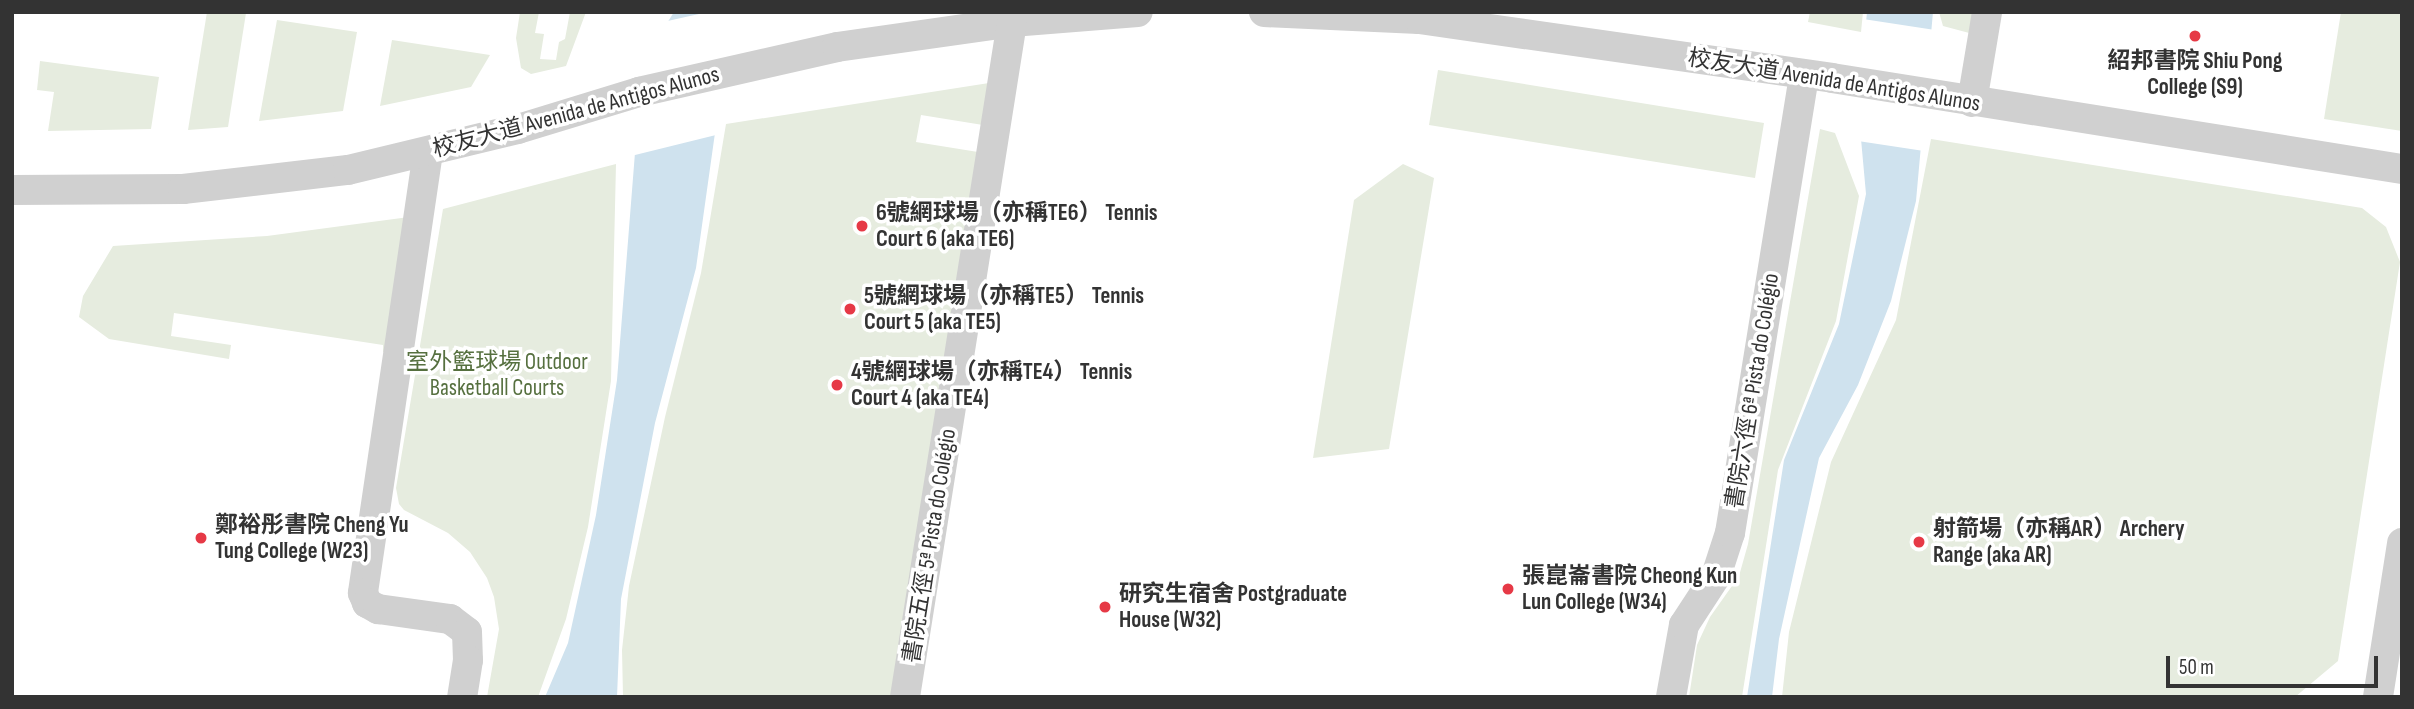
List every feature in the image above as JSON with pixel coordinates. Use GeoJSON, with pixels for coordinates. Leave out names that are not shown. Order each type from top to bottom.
{"type":"FeatureCollection","features":[{"type":"Feature","properties":{"kind":"street","name":"校友大道 Avenida de Antigos Alunos"},"geometry":{"type":"LineString","coordinates":[[12,190],[121,191],[247,184],[348,170],[428,152],[639,92],[837,47],[1012,22],[1138,12]]}},
{"type":"Feature","properties":{"kind":"street","name":"校友大道 Avenida de Antigos Alunos"},"geometry":{"type":"LineString","coordinates":[[1264,12],[1419,19],[1818,76],[2402,169]]}},
{"type":"Feature","properties":{"kind":"street"},"geometry":{"type":"LineString","coordinates":[[1967,101],[1987,12]]}},
{"type":"Feature","properties":{"kind":"street","name":"書院五徑 5ª Pista do Colégio"},"geometry":{"type":"LineString","coordinates":[[905,697],[1012,22]]}},
{"type":"Feature","properties":{"kind":"street","name":"書院六徑 6ª Pista do Colégio"},"geometry":{"type":"LineString","coordinates":[[1671,697],[1684,625],[1717,576],[1730,533],[1818,76]]}},
{"type":"Feature","properties":{"kind":"street"},"geometry":{"type":"LineString","coordinates":[[428,152],[363,593],[367,603],[378,609],[450,619],[467,632],[468,660],[462,697]]}},
{"type":"Feature","properties":{"kind":"street"},"geometry":{"type":"LineString","coordinates":[[2378,697],[2402,543]]}},
{"type":"Feature","properties":{"kind":"green space"},"geometry":{"type":"Polygon","coordinates":[[[207,12],[246,13],[228,127],[188,130],[207,12]]]}},
{"type":"Feature","properties":{"kind":"green space"},"geometry":{"type":"Polygon","coordinates":[[[520,12],[539,12],[535,33],[544,34],[540,59],[556,60],[559,42],[565,39],[570,12],[586,12],[566,66],[531,74],[521,68],[516,38],[520,12]]]}},
{"type":"Feature","properties":{"kind":"green space"},"geometry":{"type":"Polygon","coordinates":[[[1810,12],[1863,12],[1861,32],[1808,22],[1810,12]]]}},
{"type":"Feature","properties":{"kind":"green space"},"geometry":{"type":"Polygon","coordinates":[[[1939,12],[1976,12],[1973,34],[1943,26],[1939,12]]]}},
{"type":"Feature","properties":{"kind":"green space"},"geometry":{"type":"Polygon","coordinates":[[[2341,12],[2402,12],[2402,131],[2324,119],[2341,12]]]}},
{"type":"Feature","properties":{"kind":"green space"},"geometry":{"type":"Polygon","coordinates":[[[277,20],[357,32],[343,111],[259,121],[277,20]]]}},
{"type":"Feature","properties":{"kind":"green space"},"geometry":{"type":"Polygon","coordinates":[[[392,40],[490,55],[471,87],[380,106],[392,40]]]}},
{"type":"Feature","properties":{"kind":"green space"},"geometry":{"type":"Polygon","coordinates":[[[40,61],[159,77],[151,129],[48,131],[54,92],[37,90],[40,61]]]}},
{"type":"Feature","properties":{"kind":"green space"},"geometry":{"type":"Polygon","coordinates":[[[1438,70],[1764,123],[1755,178],[1429,125],[1438,70]]]}},
{"type":"Feature","properties":{"kind":"green space"},"geometry":{"type":"Polygon","coordinates":[[[989,83],[983,125],[921,115],[916,142],[978,152],[894,697],[623,697],[622,650],[629,586],[665,417],[701,273],[726,124],[989,83]]]}},
{"type":"Feature","properties":{"kind":"green space"},"geometry":{"type":"Polygon","coordinates":[[[1820,129],[1835,133],[1859,196],[1836,321],[1778,470],[1742,697],[1689,697],[1697,645],[1710,617],[1739,576],[1748,544],[1820,129]]]}},
{"type":"Feature","properties":{"kind":"green space"},"geometry":{"type":"Polygon","coordinates":[[[1931,139],[2362,208],[2386,227],[2400,262],[2338,661],[2295,697],[1782,697],[1789,632],[1831,462],[1896,320],[1931,139]]]}},
{"type":"Feature","properties":{"kind":"green space","name":"室外籃球場 Outdoor Basketball Courts"},"geometry":{"type":"Polygon","coordinates":[[[616,164],[611,381],[588,527],[566,619],[538,697],[487,697],[499,629],[494,597],[487,578],[470,552],[448,533],[404,510],[399,504],[396,488],[443,209],[616,164]]]}},
{"type":"Feature","properties":{"kind":"green space"},"geometry":{"type":"Polygon","coordinates":[[[1403,164],[1434,178],[1389,449],[1313,458],[1354,200],[1403,164]]]}},
{"type":"Feature","properties":{"kind":"green space"},"geometry":{"type":"Polygon","coordinates":[[[409,217],[393,354],[383,352],[383,345],[174,313],[171,336],[231,345],[229,359],[109,339],[79,317],[83,296],[113,246],[267,236],[409,217]]]}},
{"type":"Feature","properties":{"kind":"water"},"geometry":{"type":"Polygon","coordinates":[[[674,12],[732,12],[696,268],[655,423],[621,599],[617,697],[545,697],[568,643],[596,515],[617,380],[636,140],[654,44],[674,12]]]}},
{"type":"Feature","properties":{"kind":"water"},"geometry":{"type":"Polygon","coordinates":[[[1867,12],[1933,12],[1916,201],[1891,301],[1858,385],[1819,458],[1779,639],[1772,697],[1747,697],[1784,460],[1839,324],[1866,194],[1858,106],[1867,12]]]}},
{"type":"Feature","properties":{"kind":"pier"},"geometry":{"type":"Polygon","coordinates":[[[708,12],[736,12],[731,74],[720,134],[631,156],[639,97],[651,43],[663,22],[708,12]]]}},
{"type":"Feature","properties":{"kind":"pier"},"geometry":{"type":"Polygon","coordinates":[[[1863,19],[1935,30],[1924,151],[1858,141],[1855,106],[1863,19]]]}},
{"type":"Feature","properties":{"kind":"place","name":"紹邦書院 Shiu Pong College (S9)"},"geometry":{"type":"Point","coordinates":[2195,36]}},
{"type":"Feature","properties":{"kind":"place","name":"6號網球場（亦稱TE6） Tennis Court 6 (aka TE6)"},"geometry":{"type":"Point","coordinates":[862,226]}},
{"type":"Feature","properties":{"kind":"place","name":"5號網球場（亦稱TE5） Tennis Court 5 (aka TE5)"},"geometry":{"type":"Point","coordinates":[850,309]}},
{"type":"Feature","properties":{"kind":"place","name":"4號網球場（亦稱TE4） Tennis Court 4 (aka TE4)"},"geometry":{"type":"Point","coordinates":[837,385]}},
{"type":"Feature","properties":{"kind":"place","name":"鄭裕彤書院 Cheng Yu Tung College (W23)"},"geometry":{"type":"Point","coordinates":[201,538]}},
{"type":"Feature","properties":{"kind":"place","name":"射箭場（亦稱AR） Archery Range (aka AR)"},"geometry":{"type":"Point","coordinates":[1919,542]}},
{"type":"Feature","properties":{"kind":"place","name":"張崑崙書院 Cheong Kun Lun College (W34)"},"geometry":{"type":"Point","coordinates":[1508,589]}},
{"type":"Feature","properties":{"kind":"place","name":"研究生宿舍 Postgraduate House (W32)"},"geometry":{"type":"Point","coordinates":[1105,607]}}]}
